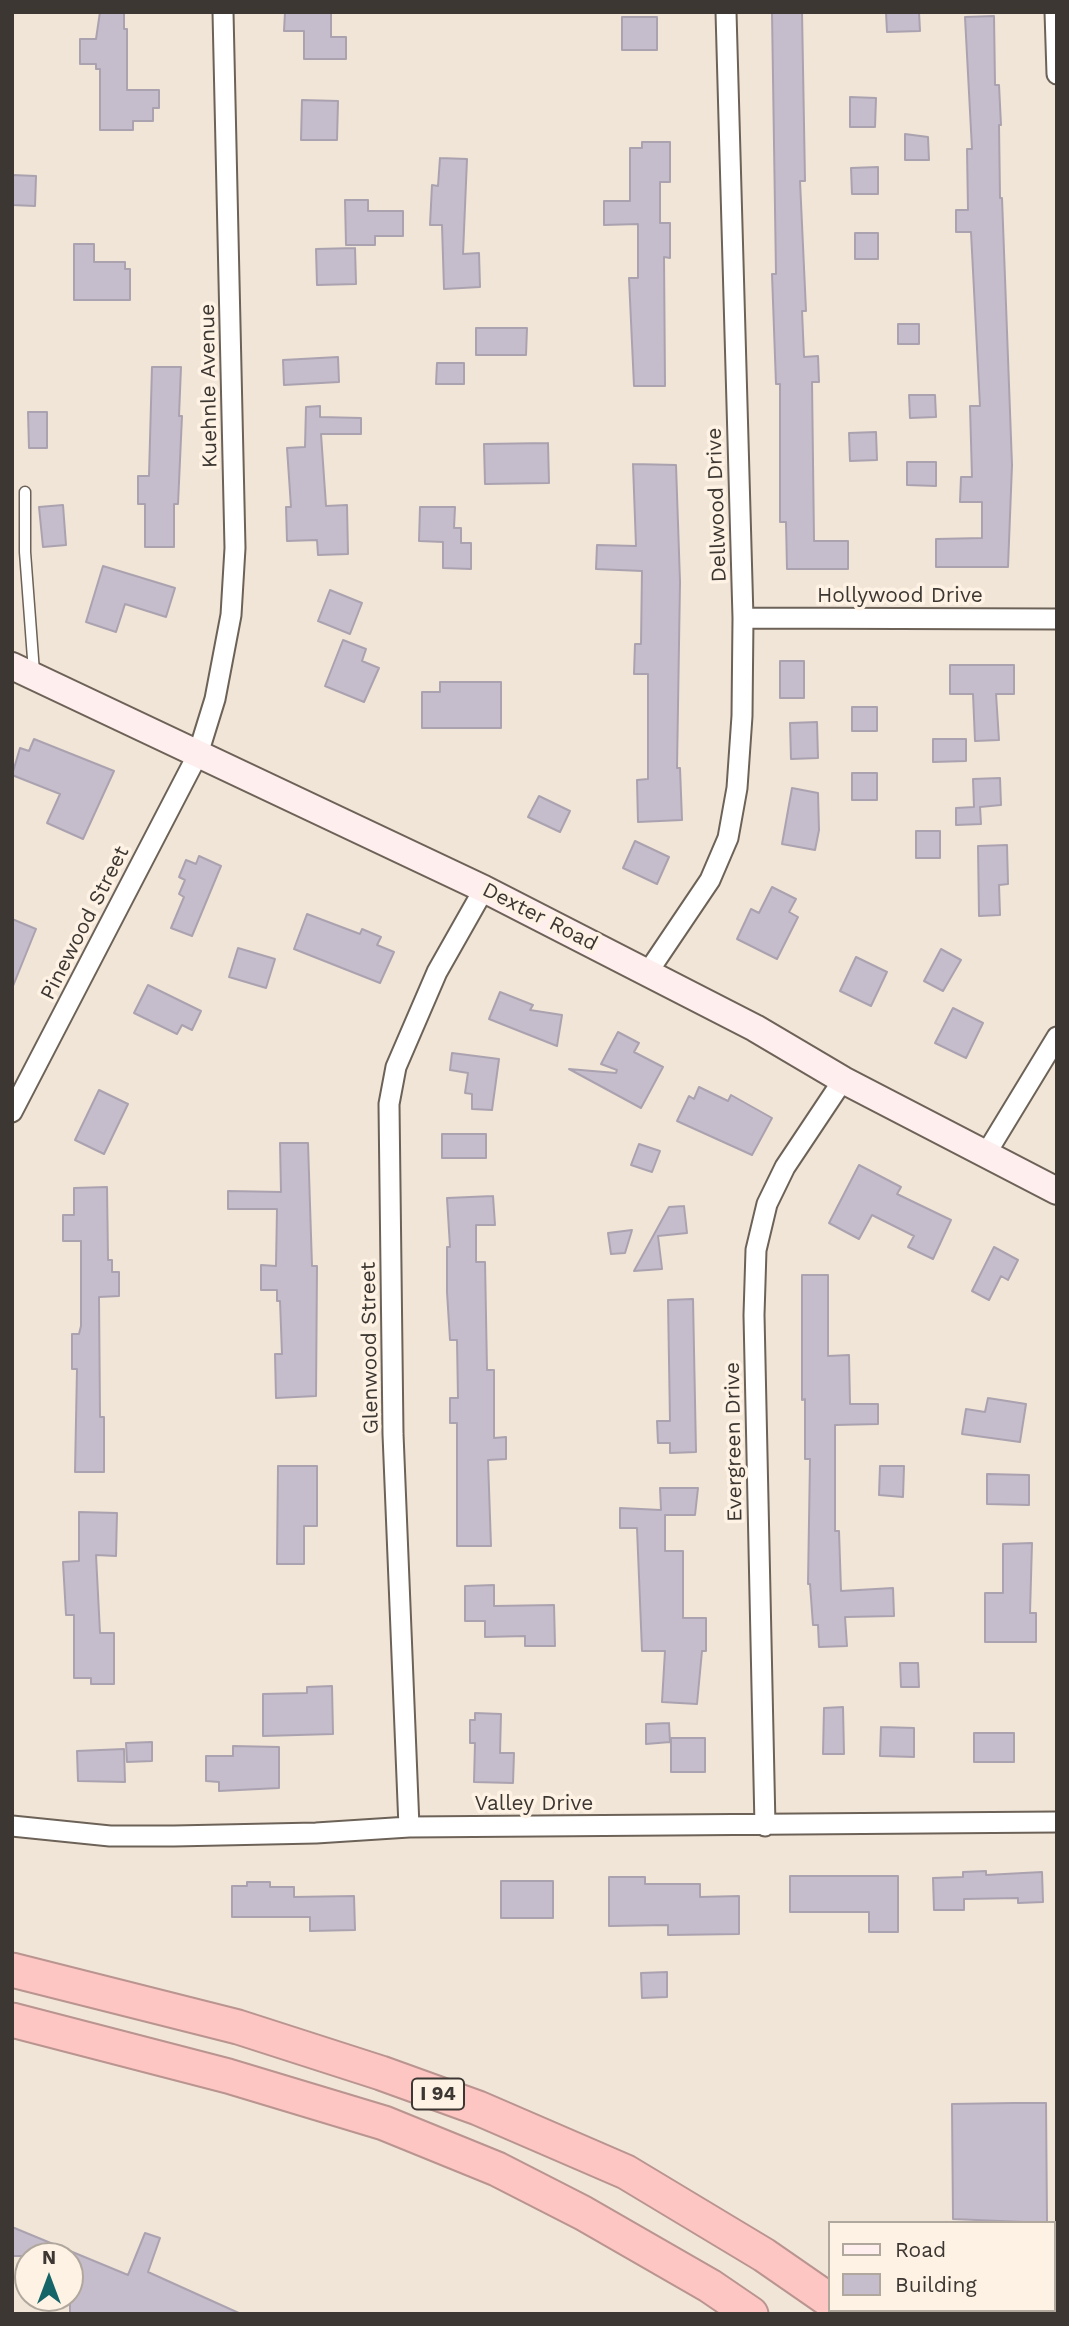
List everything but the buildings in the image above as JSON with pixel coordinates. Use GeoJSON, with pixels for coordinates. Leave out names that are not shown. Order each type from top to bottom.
{"type":"FeatureCollection","features":[{"type":"Feature","properties":{"kind":"highway","name":"I 94"},"geometry":{"type":"LineString","coordinates":[[12,1970],[238,2027],[381,2073],[478,2108],[626,2172],[764,2255],[828,2299]]}},
{"type":"Feature","properties":{"kind":"highway","name":"I 94"},"geometry":{"type":"LineString","coordinates":[[12,2021],[228,2076],[384,2123],[497,2169],[583,2213],[751,2314]]}},
{"type":"Feature","properties":{"kind":"main road","name":"Dexter Road"},"geometry":{"type":"LineString","coordinates":[[23,671],[484,889],[755,1028],[843,1080],[987,1152],[1057,1191]]}},
{"type":"Feature","properties":{"kind":"street","name":"Kuehnle Avenue"},"geometry":{"type":"LineString","coordinates":[[198,754],[215,699],[232,615],[235,548],[223,12]]}},
{"type":"Feature","properties":{"kind":"street","name":"Dellwood Drive"},"geometry":{"type":"LineString","coordinates":[[648,972],[710,880],[728,838],[737,788],[742,716],[743,618],[726,12]]}},
{"type":"Feature","properties":{"kind":"street"},"geometry":{"type":"LineString","coordinates":[[1055,12],[1057,74]]}},
{"type":"Feature","properties":{"kind":"street","name":"Hollywood Drive"},"geometry":{"type":"LineString","coordinates":[[743,618],[1057,619]]}},
{"type":"Feature","properties":{"kind":"street","name":"Pinewood Street"},"geometry":{"type":"LineString","coordinates":[[12,1112],[198,754]]}},
{"type":"Feature","properties":{"kind":"street","name":"Glenwood Street"},"geometry":{"type":"LineString","coordinates":[[409,1827],[393,1434],[389,1104],[396,1067],[437,972],[484,889]]}},
{"type":"Feature","properties":{"kind":"street"},"geometry":{"type":"LineString","coordinates":[[987,1152],[1057,1037]]}},
{"type":"Feature","properties":{"kind":"street","name":"Evergreen Drive"},"geometry":{"type":"LineString","coordinates":[[765,1826],[754,1328],[756,1250],[766,1204],[785,1167],[843,1080]]}},
{"type":"Feature","properties":{"kind":"street","name":"Valley Drive"},"geometry":{"type":"LineString","coordinates":[[12,1826],[66,1833],[148,1836],[316,1833],[409,1827],[1057,1822]]}},
{"type":"Feature","properties":{"kind":"lane"},"geometry":{"type":"LineString","coordinates":[[23,671],[25,492]]}}]}
